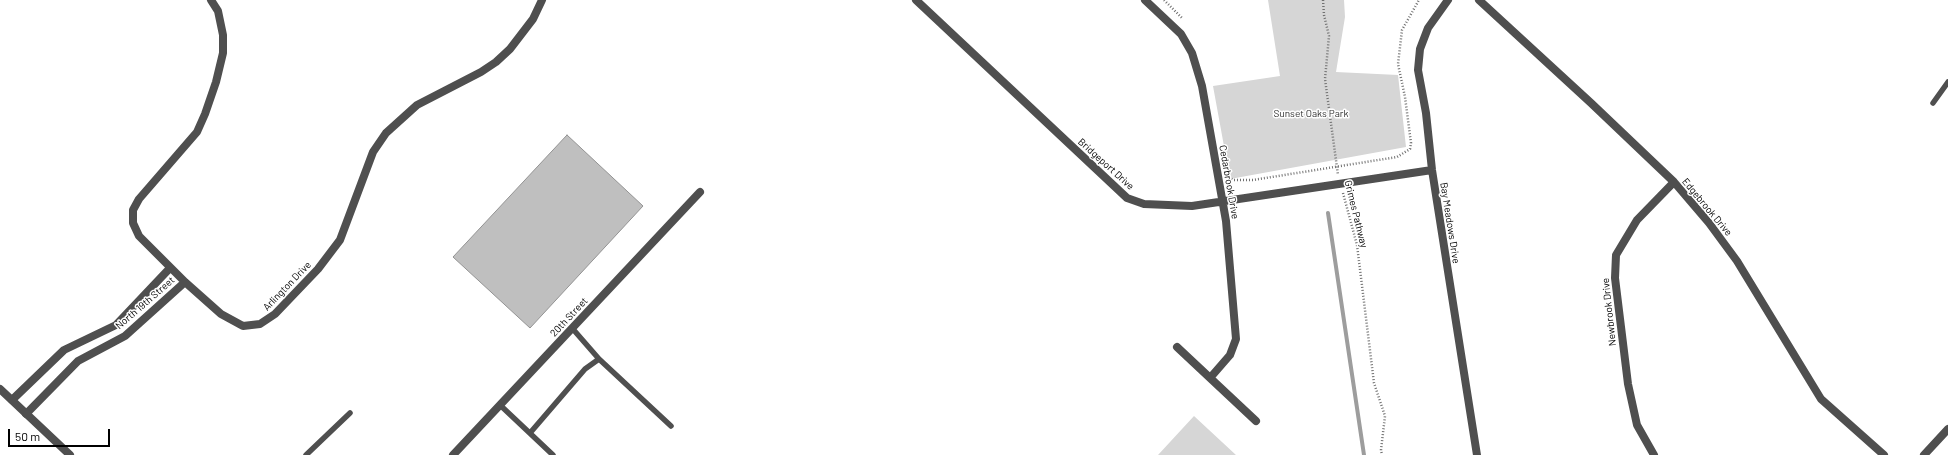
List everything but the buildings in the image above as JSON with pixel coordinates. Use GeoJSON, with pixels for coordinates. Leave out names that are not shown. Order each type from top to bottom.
{"type":"FeatureCollection","features":[{"type":"Feature","properties":{"kind":"street","name":"Arlington Drive"},"geometry":{"type":"LineString","coordinates":[[211,0],[218,11],[223,35],[223,53],[216,82],[205,114],[197,132],[139,198],[134,210],[133,223],[138,236],[170,268],[221,314],[243,326],[260,324],[275,314],[318,269],[340,240],[372,152],[386,133],[417,105],[482,72],[496,62],[510,49],[533,19],[542,0]]}},
{"type":"Feature","properties":{"kind":"street","name":"Bridgeport Drive"},"geometry":{"type":"LineString","coordinates":[[916,0],[1127,198],[1144,204],[1192,206],[1432,170]]}},
{"type":"Feature","properties":{"kind":"street","name":"Cedarbrook Drive"},"geometry":{"type":"LineString","coordinates":[[1145,0],[1181,34],[1192,54],[1202,86],[1226,221],[1236,339],[1230,355],[1210,378]]}},
{"type":"Feature","properties":{"kind":"street","name":"Bay Meadows Drive"},"geometry":{"type":"LineString","coordinates":[[1448,0],[1428,28],[1420,49],[1418,70],[1426,113],[1432,170],[1477,455]]}},
{"type":"Feature","properties":{"kind":"street","name":"Edgebrook Drive"},"geometry":{"type":"LineString","coordinates":[[1479,0],[1674,182],[1709,223],[1737,261],[1821,399],[1884,455]]}},
{"type":"Feature","properties":{"kind":"street","name":"Newbrook Drive"},"geometry":{"type":"LineString","coordinates":[[1654,455],[1637,425],[1628,384],[1615,278],[1616,255],[1637,220],[1674,182]]}},
{"type":"Feature","properties":{"kind":"street","name":"20th Street"},"geometry":{"type":"LineString","coordinates":[[453,455],[700,192]]}},
{"type":"Feature","properties":{"kind":"street","name":"North 19th Street"},"geometry":{"type":"LineString","coordinates":[[12,400],[64,350],[116,325],[170,268]]}},
{"type":"Feature","properties":{"kind":"street","name":"North 19th Street"},"geometry":{"type":"LineString","coordinates":[[26,414],[78,361],[125,336],[185,282]]}},
{"type":"Feature","properties":{"kind":"street"},"geometry":{"type":"LineString","coordinates":[[1177,347],[1256,421]]}},
{"type":"Feature","properties":{"kind":"street"},"geometry":{"type":"LineString","coordinates":[[0,389],[70,455]]}},
{"type":"Feature","properties":{"kind":"street"},"geometry":{"type":"LineString","coordinates":[[1924,455],[1948,429]]}},
{"type":"Feature","properties":{"kind":"lane"},"geometry":{"type":"LineString","coordinates":[[1933,103],[1948,82]]}},
{"type":"Feature","properties":{"kind":"lane"},"geometry":{"type":"LineString","coordinates":[[572,328],[599,360],[671,426]]}},
{"type":"Feature","properties":{"kind":"lane"},"geometry":{"type":"LineString","coordinates":[[530,433],[585,369],[599,360]]}},
{"type":"Feature","properties":{"kind":"lane"},"geometry":{"type":"LineString","coordinates":[[500,405],[553,455]]}},
{"type":"Feature","properties":{"kind":"lane"},"geometry":{"type":"LineString","coordinates":[[306,455],[350,413]]}},
{"type":"Feature","properties":{"kind":"path"},"geometry":{"type":"LineString","coordinates":[[1164,0],[1179,15],[1186,25]]}},
{"type":"Feature","properties":{"kind":"path","name":"Grimes Pathway"},"geometry":{"type":"LineString","coordinates":[[1323,0],[1324,15],[1329,36],[1325,79],[1339,183],[1346,201],[1357,245],[1374,383],[1385,416],[1381,450],[1382,455]]}},
{"type":"Feature","properties":{"kind":"path"},"geometry":{"type":"LineString","coordinates":[[1228,175],[1233,180],[1253,180],[1397,157],[1410,150],[1411,143],[1405,97],[1398,64],[1402,30],[1419,0]]}},
{"type":"Feature","properties":{"kind":"green space","name":"Sunset Oaks Park"},"geometry":{"type":"Polygon","coordinates":[[[1268,0],[1344,0],[1345,17],[1336,72],[1398,75],[1406,147],[1230,179],[1213,86],[1280,76],[1268,0]]]}},
{"type":"Feature","properties":{"kind":"green space"},"geometry":{"type":"Polygon","coordinates":[[[1194,416],[1236,455],[1158,455],[1194,416]]]}},
{"type":"Feature","properties":{"kind":"waterway"},"geometry":{"type":"LineString","coordinates":[[1328,213],[1364,455]]}}]}
